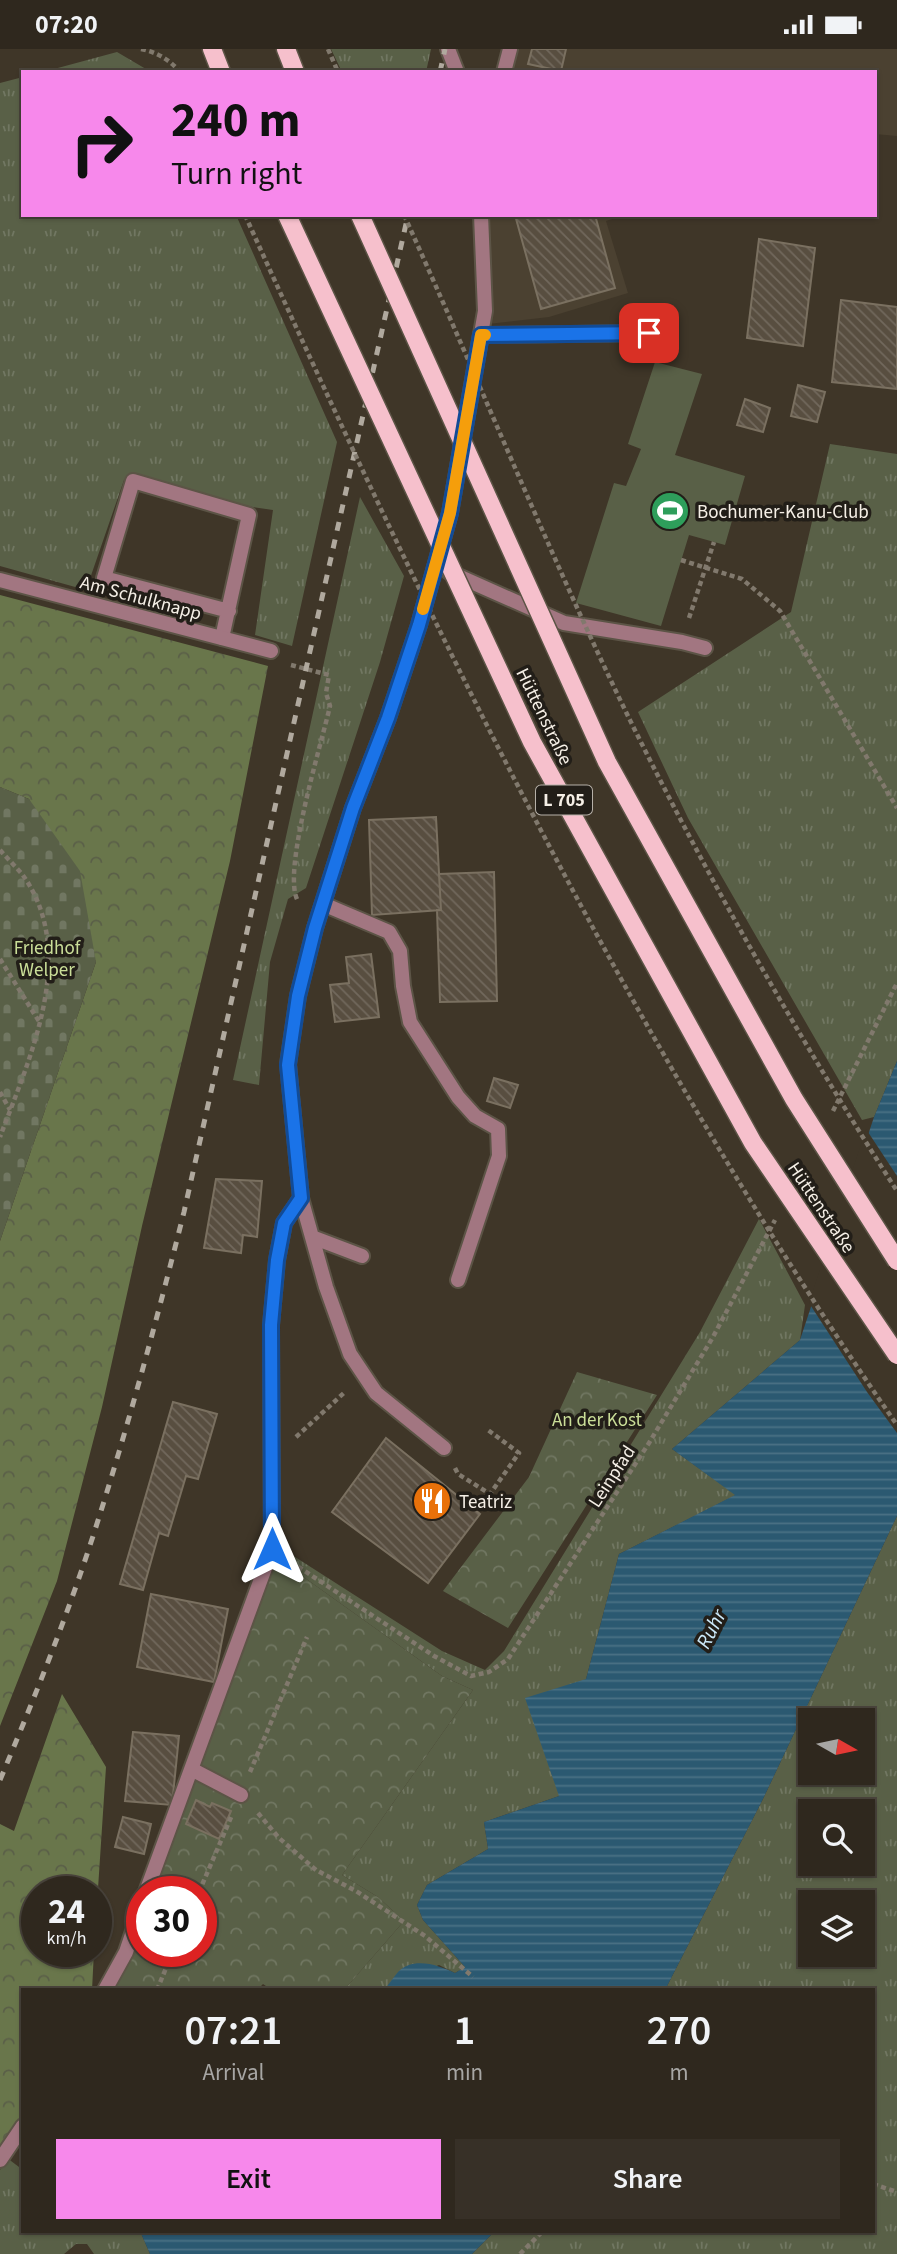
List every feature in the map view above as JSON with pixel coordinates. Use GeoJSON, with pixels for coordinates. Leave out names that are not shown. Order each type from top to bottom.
{"type":"FeatureCollection","features":[{"type":"Feature","properties":{"kind":"main road"},"geometry":{"type":"LineString","coordinates":[[212,49],[221,70]]}},
{"type":"Feature","properties":{"kind":"main road","name":"Hüttenstraße"},"geometry":{"type":"LineString","coordinates":[[288,217],[532,742],[753,1143],[897,1355]]}},
{"type":"Feature","properties":{"kind":"main road","name":"Hüttenstraße"},"geometry":{"type":"LineString","coordinates":[[361,217],[607,762],[794,1099],[897,1261]]}},
{"type":"Feature","properties":{"kind":"street"},"geometry":{"type":"LineString","coordinates":[[448,49],[456,70]]}},
{"type":"Feature","properties":{"kind":"street"},"geometry":{"type":"LineString","coordinates":[[505,70],[510,49]]}},
{"type":"Feature","properties":{"kind":"street"},"geometry":{"type":"LineString","coordinates":[[444,1448],[376,1393],[350,1354],[326,1287],[301,1198],[288,1065],[298,996],[315,928],[353,808],[388,718],[419,625],[450,513],[485,311],[481,217]]}},
{"type":"Feature","properties":{"kind":"street"},"geometry":{"type":"LineString","coordinates":[[481,335],[649,333]]}},
{"type":"Feature","properties":{"kind":"street"},"geometry":{"type":"LineString","coordinates":[[222,638],[229,611],[249,515],[133,481],[104,578],[229,611]]}},
{"type":"Feature","properties":{"kind":"street"},"geometry":{"type":"LineString","coordinates":[[435,566],[564,623],[705,648]]}},
{"type":"Feature","properties":{"kind":"street","name":"Am Schulknapp"},"geometry":{"type":"LineString","coordinates":[[0,580],[271,651]]}},
{"type":"Feature","properties":{"kind":"street"},"geometry":{"type":"LineString","coordinates":[[323,904],[388,932],[400,951],[410,1023],[458,1097],[475,1116],[498,1129],[499,1156],[458,1280]]}},
{"type":"Feature","properties":{"kind":"street"},"geometry":{"type":"LineString","coordinates":[[152,1876],[272,1549],[271,1325],[277,1260],[284,1223],[301,1198]]}},
{"type":"Feature","properties":{"kind":"street"},"geometry":{"type":"LineString","coordinates":[[312,1237],[362,1257]]}},
{"type":"Feature","properties":{"kind":"street"},"geometry":{"type":"LineString","coordinates":[[192,1770],[241,1795]]}},
{"type":"Feature","properties":{"kind":"street"},"geometry":{"type":"LineString","coordinates":[[106,1988],[126,1952]]}},
{"type":"Feature","properties":{"kind":"street"},"geometry":{"type":"LineString","coordinates":[[0,2160],[21,2129]]}},
{"type":"Feature","properties":{"kind":"path"},"geometry":{"type":"LineString","coordinates":[[141,49],[155,52],[178,70]]}},
{"type":"Feature","properties":{"kind":"path"},"geometry":{"type":"LineString","coordinates":[[328,49],[337,70]]}},
{"type":"Feature","properties":{"kind":"path"},"geometry":{"type":"LineString","coordinates":[[405,217],[544,534],[626,712],[695,846],[782,1002],[850,1119],[897,1191]]}},
{"type":"Feature","properties":{"kind":"path"},"geometry":{"type":"LineString","coordinates":[[682,642],[714,542]]}},
{"type":"Feature","properties":{"kind":"path"},"geometry":{"type":"LineString","coordinates":[[681,560],[742,579],[780,611],[897,808]]}},
{"type":"Feature","properties":{"kind":"path"},"geometry":{"type":"LineString","coordinates":[[271,651],[288,664],[329,675],[326,693],[330,706],[294,857],[294,894],[315,928]]}},
{"type":"Feature","properties":{"kind":"path"},"geometry":{"type":"LineString","coordinates":[[0,850],[23,876],[41,911],[50,957],[41,1024],[0,1137]]}},
{"type":"Feature","properties":{"kind":"path"},"geometry":{"type":"LineString","coordinates":[[0,959],[41,1024]]}},
{"type":"Feature","properties":{"kind":"path"},"geometry":{"type":"LineString","coordinates":[[827,1121],[897,983]]}},
{"type":"Feature","properties":{"kind":"path"},"geometry":{"type":"LineString","coordinates":[[0,1092],[10,1110]]}},
{"type":"Feature","properties":{"kind":"path","name":"Leinpfad"},"geometry":{"type":"LineString","coordinates":[[272,1549],[434,1657],[471,1676],[488,1672],[508,1659],[649,1443],[713,1337],[775,1220]]}},
{"type":"Feature","properties":{"kind":"path"},"geometry":{"type":"LineString","coordinates":[[291,1441],[308,1423],[365,1376]]}},
{"type":"Feature","properties":{"kind":"path"},"geometry":{"type":"LineString","coordinates":[[444,1448],[458,1474],[490,1494],[519,1453],[488,1430]]}},
{"type":"Feature","properties":{"kind":"path"},"geometry":{"type":"LineString","coordinates":[[206,1876],[307,1637]]}},
{"type":"Feature","properties":{"kind":"path"},"geometry":{"type":"LineString","coordinates":[[241,1795],[279,1838],[316,1870],[356,1891],[425,1936],[473,1977]]}},
{"type":"Feature","properties":{"kind":"path"},"geometry":{"type":"LineString","coordinates":[[158,1988],[166,1967]]}},
{"type":"Feature","properties":{"kind":"path"},"geometry":{"type":"LineString","coordinates":[[875,2184],[897,2192]]}},
{"type":"Feature","properties":{"kind":"path"},"geometry":{"type":"LineString","coordinates":[[520,2254],[541,2233]]}},
{"type":"Feature","properties":{"kind":"shaded area"},"geometry":{"type":"Polygon","coordinates":[[[504,49],[897,49],[897,136],[877,134],[877,70],[499,70],[504,49]]]}},
{"type":"Feature","properties":{"kind":"shaded area"},"geometry":{"type":"Polygon","coordinates":[[[486,217],[619,217],[606,221],[628,293],[549,317],[488,324],[486,217]]]}},
{"type":"Feature","properties":{"kind":"green space"},"geometry":{"type":"Polygon","coordinates":[[[331,49],[431,49],[426,70],[341,70],[331,49]]]}},
{"type":"Feature","properties":{"kind":"green space"},"geometry":{"type":"Polygon","coordinates":[[[117,52],[148,70],[50,70],[117,52]]]}},
{"type":"Feature","properties":{"kind":"green space"},"geometry":{"type":"Polygon","coordinates":[[[21,78],[21,217],[237,217],[337,442],[292,646],[255,635],[273,510],[124,480],[86,590],[0,566],[0,83],[21,78]]]}},
{"type":"Feature","properties":{"kind":"green space","name":"Bochumer-Kanu-Club"},"geometry":{"type":"Polygon","coordinates":[[[655,362],[702,374],[675,455],[745,476],[725,545],[689,535],[661,626],[576,603],[614,483],[626,486],[641,449],[628,444],[655,362]]]}},
{"type":"Feature","properties":{"kind":"green space"},"geometry":{"type":"Polygon","coordinates":[[[830,444],[897,454],[897,1061],[874,1117],[862,1120],[688,818],[638,712],[791,612],[830,444]]]}},
{"type":"Feature","properties":{"kind":"green space"},"geometry":{"type":"Polygon","coordinates":[[[360,497],[404,576],[380,662],[306,888],[288,899],[270,962],[259,1085],[233,1080],[360,497]]]}},
{"type":"Feature","properties":{"kind":"green space"},"geometry":{"type":"Polygon","coordinates":[[[0,595],[268,666],[230,861],[142,1226],[102,1407],[57,1581],[0,1726],[0,1241],[96,962],[29,799],[0,787],[0,595]]]}},
{"type":"Feature","properties":{"kind":"green space","name":"Friedhof Welper"},"geometry":{"type":"Polygon","coordinates":[[[0,787],[29,799],[80,871],[96,962],[0,1241],[0,787]]]}},
{"type":"Feature","properties":{"kind":"green space"},"geometry":{"type":"Polygon","coordinates":[[[759,1219],[805,1305],[800,1340],[672,1449],[736,1495],[619,1554],[559,1796],[484,1822],[488,1849],[427,1885],[417,1905],[423,1920],[465,1967],[455,1973],[439,1965],[386,1988],[346,1988],[404,1921],[378,1897],[342,1875],[473,1690],[442,1676],[277,1558],[281,1548],[442,1651],[485,1670],[504,1651],[700,1332],[759,1219]]]}},
{"type":"Feature","properties":{"kind":"green space","name":"An der Kost"},"geometry":{"type":"Polygon","coordinates":[[[577,1372],[657,1395],[508,1628],[443,1591],[529,1477],[577,1372]]]}},
{"type":"Feature","properties":{"kind":"green space"},"geometry":{"type":"Polygon","coordinates":[[[897,1516],[897,2254],[472,2254],[493,2233],[875,2233],[875,1988],[666,1988],[798,1725],[798,1785],[875,1785],[875,1708],[806,1708],[897,1516]]]}},
{"type":"Feature","properties":{"kind":"green space"},"geometry":{"type":"Polygon","coordinates":[[[277,1558],[442,1676],[473,1690],[342,1875],[378,1897],[404,1921],[346,1988],[269,1988],[263,1984],[259,1988],[110,1988],[126,1952],[126,1967],[217,1967],[217,1876],[156,1876],[277,1558]]]}},
{"type":"Feature","properties":{"kind":"green space"},"geometry":{"type":"Polygon","coordinates":[[[62,1694],[106,1767],[99,1876],[21,1876],[21,1967],[93,1967],[92,1988],[21,1988],[21,2125],[0,2156],[0,1824],[14,1831],[62,1694]]]}},
{"type":"Feature","properties":{"kind":"green space"},"geometry":{"type":"Polygon","coordinates":[[[7,2158],[21,2168],[21,2233],[141,2233],[150,2254],[94,2254],[87,2244],[76,2244],[64,2254],[0,2254],[0,2170],[7,2158]]]}},
{"type":"Feature","properties":{"kind":"water","name":"Ruhr"},"geometry":{"type":"Polygon","coordinates":[[[897,1061],[897,1516],[806,1708],[798,1708],[798,1725],[666,1988],[386,1988],[398,1972],[411,1964],[426,1963],[455,1973],[465,1967],[423,1920],[417,1905],[427,1885],[488,1849],[484,1822],[559,1796],[525,1698],[586,1679],[619,1554],[735,1495],[672,1449],[800,1340],[874,1117],[897,1061]]]}},
{"type":"Feature","properties":{"kind":"water"},"geometry":{"type":"Polygon","coordinates":[[[141,2233],[493,2233],[472,2254],[150,2254],[141,2233]]]}},
{"type":"Feature","properties":{"kind":"pier"},"geometry":{"type":"Polygon","coordinates":[[[866,1129],[897,1176],[897,1433],[809,1303],[866,1129]]]}},
{"type":"Feature","properties":{"kind":"building"},"geometry":{"type":"Polygon","coordinates":[[[532,49],[566,49],[561,70],[528,64],[532,49]]]}},
{"type":"Feature","properties":{"kind":"building"},"geometry":{"type":"Polygon","coordinates":[[[516,217],[596,217],[615,288],[541,309],[516,217]]]}},
{"type":"Feature","properties":{"kind":"building"},"geometry":{"type":"Polygon","coordinates":[[[759,239],[815,248],[803,346],[747,338],[759,239]]]}},
{"type":"Feature","properties":{"kind":"building"},"geometry":{"type":"Polygon","coordinates":[[[841,300],[897,307],[897,389],[832,382],[841,300]]]}},
{"type":"Feature","properties":{"kind":"building"},"geometry":{"type":"Polygon","coordinates":[[[798,385],[825,392],[817,422],[791,416],[798,385]]]}},
{"type":"Feature","properties":{"kind":"building"},"geometry":{"type":"Polygon","coordinates":[[[745,399],[770,408],[763,432],[737,425],[745,399]]]}},
{"type":"Feature","properties":{"kind":"building"},"geometry":{"type":"Polygon","coordinates":[[[436,817],[441,910],[372,915],[369,820],[436,817]]]}},
{"type":"Feature","properties":{"kind":"building"},"geometry":{"type":"Polygon","coordinates":[[[494,872],[497,1001],[440,1002],[437,910],[441,910],[439,874],[494,872]]]}},
{"type":"Feature","properties":{"kind":"building"},"geometry":{"type":"Polygon","coordinates":[[[371,954],[379,1017],[335,1022],[330,985],[349,983],[346,957],[371,954]]]}},
{"type":"Feature","properties":{"kind":"building"},"geometry":{"type":"Polygon","coordinates":[[[494,1078],[518,1085],[510,1108],[487,1101],[494,1078]]]}},
{"type":"Feature","properties":{"kind":"building"},"geometry":{"type":"Polygon","coordinates":[[[216,1179],[262,1181],[257,1237],[243,1235],[241,1253],[204,1248],[216,1179]]]}},
{"type":"Feature","properties":{"kind":"building"},"geometry":{"type":"Polygon","coordinates":[[[173,1402],[217,1414],[198,1479],[186,1476],[168,1536],[159,1533],[143,1590],[120,1584],[173,1402]]]}},
{"type":"Feature","properties":{"kind":"building"},"geometry":{"type":"Polygon","coordinates":[[[386,1438],[480,1514],[428,1583],[332,1512],[386,1438]]]}},
{"type":"Feature","properties":{"kind":"building"},"geometry":{"type":"Polygon","coordinates":[[[151,1594],[228,1609],[214,1682],[137,1667],[151,1594]]]}},
{"type":"Feature","properties":{"kind":"building"},"geometry":{"type":"Polygon","coordinates":[[[133,1732],[179,1736],[172,1805],[125,1801],[133,1732]]]}},
{"type":"Feature","properties":{"kind":"building"},"geometry":{"type":"Polygon","coordinates":[[[196,1800],[210,1807],[212,1803],[231,1811],[219,1839],[186,1824],[196,1800]]]}},
{"type":"Feature","properties":{"kind":"building"},"geometry":{"type":"Polygon","coordinates":[[[123,1817],[151,1824],[144,1854],[115,1847],[123,1817]]]}},
{"type":"Feature","properties":{"kind":"railway"},"geometry":{"type":"LineString","coordinates":[[440,70],[445,49]]}},
{"type":"Feature","properties":{"kind":"railway"},"geometry":{"type":"LineString","coordinates":[[0,1780],[50,1658],[84,1564],[142,1373],[184,1212],[408,217]]}},
{"type":"Feature","properties":{"kind":"slow traffic"},"geometry":{"type":"LineString","coordinates":[[423,609],[450,513],[481,335],[485,335]]}},
{"type":"Feature","properties":{"kind":"place","name":"Bochumer-Kanu-Club"},"geometry":{"type":"Point","coordinates":[670,511]}},
{"type":"Feature","properties":{"kind":"place","name":"Teatriz"},"geometry":{"type":"Point","coordinates":[432,1501]}},
{"type":"Feature","properties":{"kind":"route"},"geometry":{"type":"LineString","coordinates":[[272,1549],[271,1325],[277,1260],[284,1223],[301,1198],[288,1065],[298,996],[315,928],[353,808],[388,718],[419,625],[450,513],[481,335],[649,333]]}}]}
